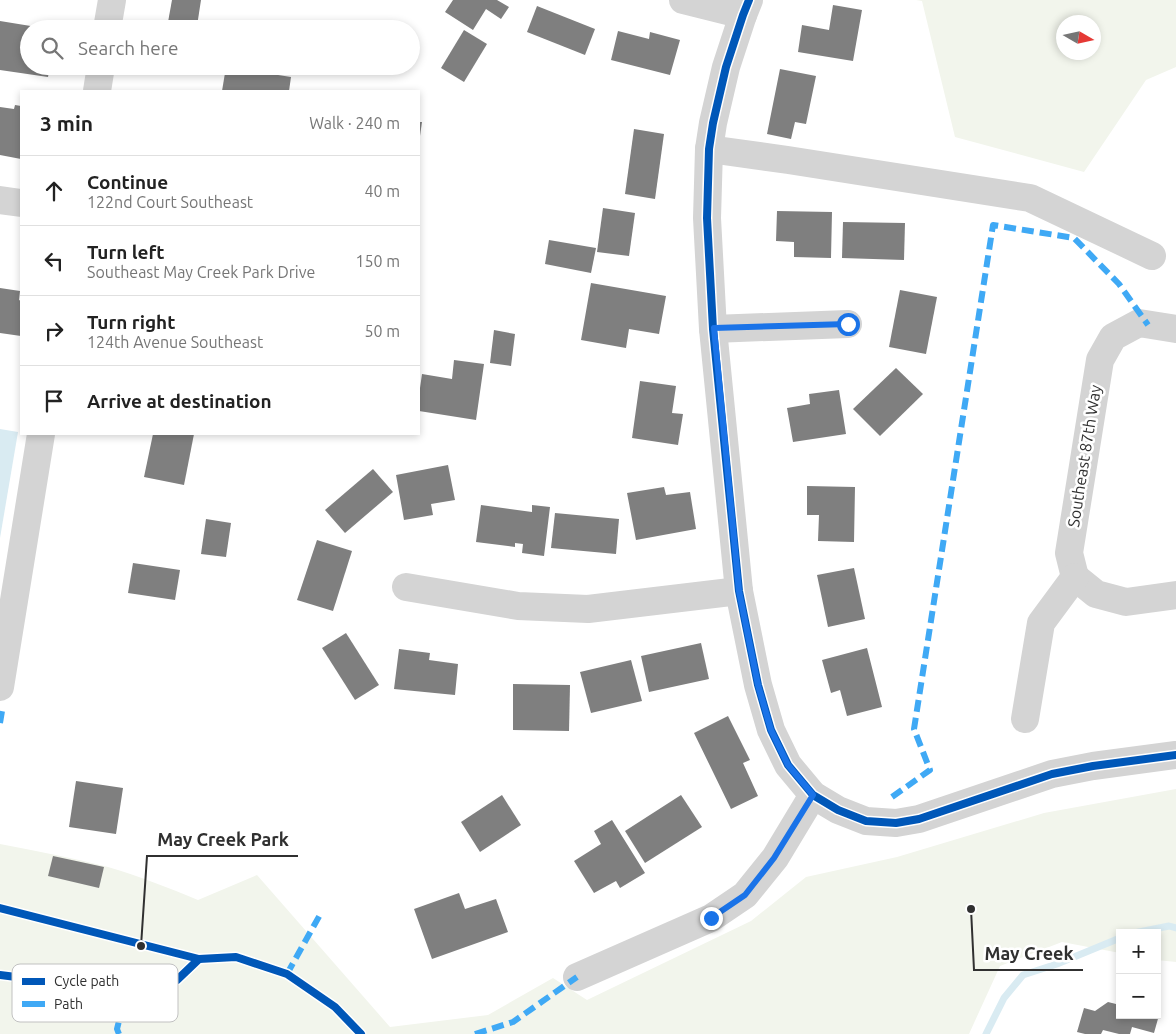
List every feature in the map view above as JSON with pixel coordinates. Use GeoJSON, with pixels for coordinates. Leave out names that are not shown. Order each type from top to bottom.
{"type":"FeatureCollection","features":[{"type":"Feature","properties":{"kind":"street"},"geometry":{"type":"LineString","coordinates":[[109,20],[112,0]]}},
{"type":"Feature","properties":{"kind":"street"},"geometry":{"type":"LineString","coordinates":[[683,0],[746,7],[726,67],[713,122],[709,149],[707,218],[714,328],[739,591],[758,685],[771,730],[788,765],[813,795],[838,810],[866,820],[896,823],[920,819],[1052,774],[1093,766],[1176,756]]}},
{"type":"Feature","properties":{"kind":"street"},"geometry":{"type":"LineString","coordinates":[[97,90],[100,75]]}},
{"type":"Feature","properties":{"kind":"street"},"geometry":{"type":"LineString","coordinates":[[709,149],[1030,198],[1152,256]]}},
{"type":"Feature","properties":{"kind":"street"},"geometry":{"type":"LineString","coordinates":[[0,200],[20,203]]}},
{"type":"Feature","properties":{"kind":"street","name":"Southeast 87th Way"},"geometry":{"type":"LineString","coordinates":[[1075,577],[1068,553],[1100,360],[1112,337],[1139,323],[1176,329]]}},
{"type":"Feature","properties":{"kind":"street"},"geometry":{"type":"LineString","coordinates":[[714,328],[848,324]]}},
{"type":"Feature","properties":{"kind":"street"},"geometry":{"type":"LineString","coordinates":[[0,687],[41,435]]}},
{"type":"Feature","properties":{"kind":"street"},"geometry":{"type":"LineString","coordinates":[[1025,719],[1041,623],[1075,577],[1096,594],[1126,602],[1176,594]]}},
{"type":"Feature","properties":{"kind":"street"},"geometry":{"type":"LineString","coordinates":[[406,587],[518,606],[588,609],[739,591]]}},
{"type":"Feature","properties":{"kind":"street"},"geometry":{"type":"LineString","coordinates":[[577,977],[711,918],[745,895],[774,858],[813,795]]}},
{"type":"Feature","properties":{"kind":"shaded area"},"geometry":{"type":"Polygon","coordinates":[[[916,0],[1176,0],[1176,67],[1146,80],[1084,172],[955,137],[922,1],[916,0]]]}},
{"type":"Feature","properties":{"kind":"shaded area"},"geometry":{"type":"Polygon","coordinates":[[[0,429],[18,432],[0,538],[0,429]]]}},
{"type":"Feature","properties":{"kind":"shaded area"},"geometry":{"type":"Polygon","coordinates":[[[1176,789],[1176,962],[1161,960],[1161,929],[1116,929],[1116,952],[1062,942],[1000,966],[969,1034],[0,1034],[0,844],[108,867],[198,900],[257,875],[390,1027],[488,1015],[553,978],[587,1000],[751,921],[806,877],[897,857],[1044,813],[1176,789]]]}},
{"type":"Feature","properties":{"kind":"building"},"geometry":{"type":"Polygon","coordinates":[[[172,0],[201,0],[198,20],[168,20],[172,0]]]}},
{"type":"Feature","properties":{"kind":"building"},"geometry":{"type":"Polygon","coordinates":[[[453,0],[497,0],[509,7],[501,19],[486,9],[473,30],[445,12],[453,0]]]}},
{"type":"Feature","properties":{"kind":"building"},"geometry":{"type":"Polygon","coordinates":[[[833,5],[862,10],[853,61],[798,52],[802,25],[829,30],[833,5]]]}},
{"type":"Feature","properties":{"kind":"building"},"geometry":{"type":"Polygon","coordinates":[[[537,6],[595,29],[585,55],[527,32],[537,6]]]}},
{"type":"Feature","properties":{"kind":"building"},"geometry":{"type":"Polygon","coordinates":[[[0,21],[20,24],[20,73],[0,70],[0,21]]]}},
{"type":"Feature","properties":{"kind":"building"},"geometry":{"type":"Polygon","coordinates":[[[464,30],[487,44],[464,82],[441,68],[464,30]]]}},
{"type":"Feature","properties":{"kind":"building"},"geometry":{"type":"Polygon","coordinates":[[[618,31],[649,39],[650,32],[680,40],[670,75],[611,60],[618,31]]]}},
{"type":"Feature","properties":{"kind":"building"},"geometry":{"type":"Polygon","coordinates":[[[780,69],[816,76],[806,124],[795,122],[791,139],[767,134],[780,69]]]}},
{"type":"Feature","properties":{"kind":"building"},"geometry":{"type":"Polygon","coordinates":[[[225,75],[278,75],[291,77],[289,90],[222,90],[225,75]]]}},
{"type":"Feature","properties":{"kind":"building"},"geometry":{"type":"Polygon","coordinates":[[[15,105],[20,106],[20,159],[0,155],[0,107],[14,109],[15,105]]]}},
{"type":"Feature","properties":{"kind":"building"},"geometry":{"type":"Polygon","coordinates":[[[634,129],[664,134],[655,199],[625,194],[634,129]]]}},
{"type":"Feature","properties":{"kind":"building"},"geometry":{"type":"Polygon","coordinates":[[[603,208],[635,213],[629,256],[597,252],[603,208]]]}},
{"type":"Feature","properties":{"kind":"building"},"geometry":{"type":"Polygon","coordinates":[[[777,211],[832,212],[831,258],[794,257],[794,242],[776,241],[777,211]]]}},
{"type":"Feature","properties":{"kind":"building"},"geometry":{"type":"Polygon","coordinates":[[[843,222],[905,223],[904,260],[842,258],[843,222]]]}},
{"type":"Feature","properties":{"kind":"building"},"geometry":{"type":"Polygon","coordinates":[[[549,240],[596,248],[591,273],[545,264],[549,240]]]}},
{"type":"Feature","properties":{"kind":"building"},"geometry":{"type":"Polygon","coordinates":[[[591,283],[666,296],[659,334],[629,329],[626,348],[581,340],[591,283]]]}},
{"type":"Feature","properties":{"kind":"building"},"geometry":{"type":"Polygon","coordinates":[[[0,288],[20,291],[20,336],[0,333],[0,288]]]}},
{"type":"Feature","properties":{"kind":"building"},"geometry":{"type":"Polygon","coordinates":[[[900,290],[937,297],[926,354],[889,347],[900,290]]]}},
{"type":"Feature","properties":{"kind":"building"},"geometry":{"type":"Polygon","coordinates":[[[494,330],[515,334],[511,366],[490,363],[494,330]]]}},
{"type":"Feature","properties":{"kind":"building"},"geometry":{"type":"Polygon","coordinates":[[[454,360],[484,364],[476,420],[420,411],[422,374],[452,379],[454,360]]]}},
{"type":"Feature","properties":{"kind":"building"},"geometry":{"type":"Polygon","coordinates":[[[896,368],[923,394],[880,436],[853,409],[896,368]]]}},
{"type":"Feature","properties":{"kind":"building"},"geometry":{"type":"Polygon","coordinates":[[[640,381],[676,386],[672,413],[683,414],[678,445],[632,438],[640,381]]]}},
{"type":"Feature","properties":{"kind":"building"},"geometry":{"type":"Polygon","coordinates":[[[839,390],[846,434],[793,442],[787,408],[810,404],[809,394],[839,390]]]}},
{"type":"Feature","properties":{"kind":"building"},"geometry":{"type":"Polygon","coordinates":[[[153,435],[194,435],[184,485],[144,477],[153,435]]]}},
{"type":"Feature","properties":{"kind":"building"},"geometry":{"type":"Polygon","coordinates":[[[448,465],[455,500],[431,504],[433,515],[404,520],[396,475],[448,465]]]}},
{"type":"Feature","properties":{"kind":"building"},"geometry":{"type":"Polygon","coordinates":[[[373,469],[393,492],[345,533],[325,510],[373,469]]]}},
{"type":"Feature","properties":{"kind":"building"},"geometry":{"type":"Polygon","coordinates":[[[807,486],[855,487],[854,542],[818,541],[819,515],[807,515],[807,486]]]}},
{"type":"Feature","properties":{"kind":"building"},"geometry":{"type":"Polygon","coordinates":[[[664,487],[666,495],[690,492],[696,529],[636,540],[627,493],[664,487]]]}},
{"type":"Feature","properties":{"kind":"building"},"geometry":{"type":"Polygon","coordinates":[[[481,505],[532,512],[532,505],[550,507],[544,556],[522,553],[523,544],[515,543],[515,547],[476,542],[481,505]]]}},
{"type":"Feature","properties":{"kind":"building"},"geometry":{"type":"Polygon","coordinates":[[[555,513],[619,519],[616,554],[551,548],[555,513]]]}},
{"type":"Feature","properties":{"kind":"building"},"geometry":{"type":"Polygon","coordinates":[[[206,519],[231,523],[226,557],[201,554],[206,519]]]}},
{"type":"Feature","properties":{"kind":"building"},"geometry":{"type":"Polygon","coordinates":[[[317,540],[352,551],[333,611],[297,600],[317,540]]]}},
{"type":"Feature","properties":{"kind":"building"},"geometry":{"type":"Polygon","coordinates":[[[133,563],[180,570],[175,600],[128,593],[133,563]]]}},
{"type":"Feature","properties":{"kind":"building"},"geometry":{"type":"Polygon","coordinates":[[[854,568],[865,619],[828,627],[817,575],[854,568]]]}},
{"type":"Feature","properties":{"kind":"building"},"geometry":{"type":"Polygon","coordinates":[[[346,633],[379,685],[355,700],[322,648],[346,633]]]}},
{"type":"Feature","properties":{"kind":"building"},"geometry":{"type":"Polygon","coordinates":[[[701,643],[709,679],[649,692],[641,656],[701,643]]]}},
{"type":"Feature","properties":{"kind":"building"},"geometry":{"type":"Polygon","coordinates":[[[867,648],[882,707],[847,716],[840,690],[831,693],[822,660],[867,648]]]}},
{"type":"Feature","properties":{"kind":"building"},"geometry":{"type":"Polygon","coordinates":[[[399,649],[430,653],[429,660],[458,664],[455,695],[394,689],[399,649]]]}},
{"type":"Feature","properties":{"kind":"building"},"geometry":{"type":"Polygon","coordinates":[[[631,660],[642,701],[591,713],[580,672],[631,660]]]}},
{"type":"Feature","properties":{"kind":"building"},"geometry":{"type":"Polygon","coordinates":[[[513,684],[570,685],[569,731],[513,730],[513,684]]]}},
{"type":"Feature","properties":{"kind":"building"},"geometry":{"type":"Polygon","coordinates":[[[728,716],[750,760],[743,763],[758,796],[731,809],[694,733],[728,716]]]}},
{"type":"Feature","properties":{"kind":"building"},"geometry":{"type":"Polygon","coordinates":[[[76,781],[123,788],[116,834],[69,827],[76,781]]]}},
{"type":"Feature","properties":{"kind":"building"},"geometry":{"type":"Polygon","coordinates":[[[502,795],[521,825],[480,852],[461,822],[502,795]]]}},
{"type":"Feature","properties":{"kind":"building"},"geometry":{"type":"Polygon","coordinates":[[[681,795],[702,827],[645,863],[625,831],[681,795]]]}},
{"type":"Feature","properties":{"kind":"building"},"geometry":{"type":"Polygon","coordinates":[[[612,820],[645,873],[620,888],[616,881],[594,893],[574,861],[601,844],[594,831],[612,820]]]}},
{"type":"Feature","properties":{"kind":"building"},"geometry":{"type":"Polygon","coordinates":[[[53,856],[104,867],[99,888],[48,876],[53,856]]]}},
{"type":"Feature","properties":{"kind":"building"},"geometry":{"type":"Polygon","coordinates":[[[459,893],[465,909],[496,899],[508,932],[432,959],[414,909],[459,893]]]}},
{"type":"Feature","properties":{"kind":"building"},"geometry":{"type":"Polygon","coordinates":[[[1108,1002],[1116,1004],[1116,1019],[1158,1019],[1154,1033],[1132,1027],[1130,1034],[1119,1034],[1103,1030],[1101,1034],[1077,1032],[1084,1008],[1095,1011],[1108,1002]]]}},
{"type":"Feature","properties":{"kind":"waterway"},"geometry":{"type":"LineString","coordinates":[[1154,929],[1169,926],[1176,928]]}},
{"type":"Feature","properties":{"kind":"waterway"},"geometry":{"type":"LineString","coordinates":[[986,1034],[1004,998],[1023,975],[1057,964],[1116,940]]}},
{"type":"Feature","properties":{"kind":"marked path"},"geometry":{"type":"LineString","coordinates":[[892,797],[930,770],[914,729],[993,225],[1074,238],[1119,284],[1148,325]]}},
{"type":"Feature","properties":{"kind":"marked path"},"geometry":{"type":"LineString","coordinates":[[0,723],[2,711]]}},
{"type":"Feature","properties":{"kind":"marked path"},"geometry":{"type":"LineString","coordinates":[[287,974],[321,913]]}},
{"type":"Feature","properties":{"kind":"marked path"},"geometry":{"type":"LineString","coordinates":[[475,1034],[513,1022],[577,977]]}},
{"type":"Feature","properties":{"kind":"marked path"},"geometry":{"type":"LineString","coordinates":[[119,1022],[117,1029],[119,1034]]}},
{"type":"Feature","properties":{"kind":"cycle path"},"geometry":{"type":"LineString","coordinates":[[749,0],[726,67],[713,123],[709,149],[707,218],[713,329],[739,591],[758,685],[771,730],[788,765],[813,795],[838,810],[866,821],[896,823],[919,819],[1052,774],[1093,766],[1176,755]]}},
{"type":"Feature","properties":{"kind":"cycle path"},"geometry":{"type":"LineString","coordinates":[[0,908],[199,959]]}},
{"type":"Feature","properties":{"kind":"cycle path"},"geometry":{"type":"LineString","coordinates":[[178,979],[199,959],[236,957],[287,974],[335,1007],[361,1034]]}},
{"type":"Feature","properties":{"kind":"cycle path"},"geometry":{"type":"LineString","coordinates":[[0,975],[12,976]]}},
{"type":"Feature","properties":{"kind":"place","name":"May Creek"},"geometry":{"type":"Point","coordinates":[971,909]}},
{"type":"Feature","properties":{"kind":"place","name":"May Creek Park"},"geometry":{"type":"Point","coordinates":[141,946]}},
{"type":"Feature","properties":{"kind":"route"},"geometry":{"type":"LineString","coordinates":[[711,918],[745,895],[774,858],[813,795],[788,765],[771,730],[758,685],[739,591],[714,328],[848,324]]}}]}
